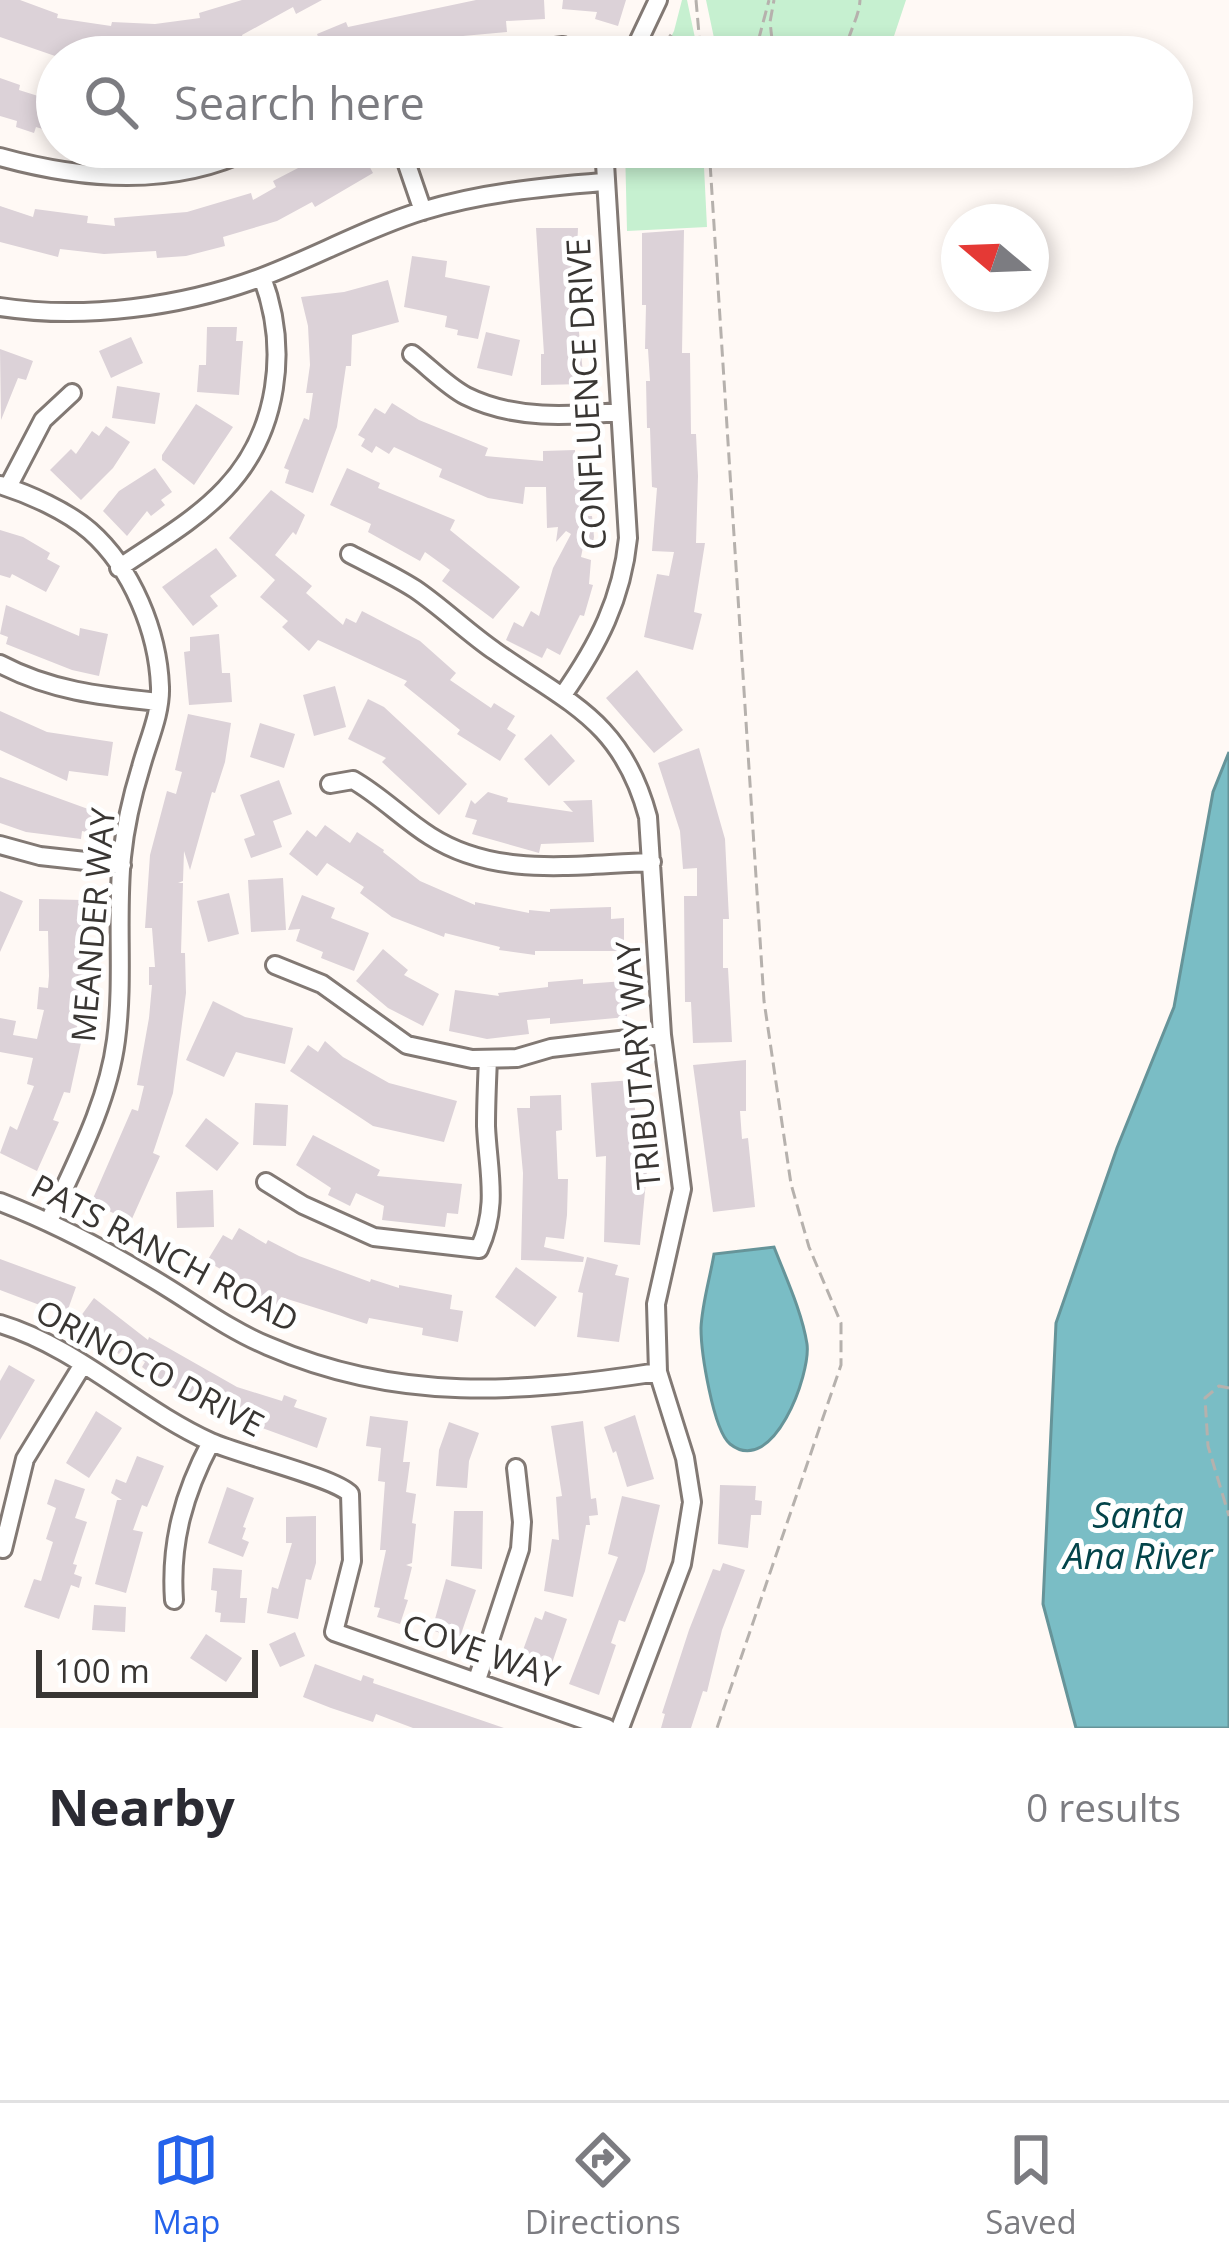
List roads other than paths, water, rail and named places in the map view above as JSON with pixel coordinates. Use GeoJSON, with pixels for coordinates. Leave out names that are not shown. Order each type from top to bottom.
{"type":"FeatureCollection","features":[{"type":"Feature","properties":{"kind":"street"},"geometry":{"type":"LineString","coordinates":[[643,36],[658,0]]}},
{"type":"Feature","properties":{"kind":"street"},"geometry":{"type":"LineString","coordinates":[[0,157],[36,165]]}},
{"type":"Feature","properties":{"kind":"street"},"geometry":{"type":"LineString","coordinates":[[47,168],[118,177],[194,168]]}},
{"type":"Feature","properties":{"kind":"street"},"geometry":{"type":"LineString","coordinates":[[408,168],[422,211]]}},
{"type":"Feature","properties":{"kind":"street","name":"CONFLUENCE DRIVE"},"geometry":{"type":"LineString","coordinates":[[563,695],[598,643],[625,573],[628,538],[603,168]]}},
{"type":"Feature","properties":{"kind":"street"},"geometry":{"type":"LineString","coordinates":[[0,307],[22,311],[123,308],[177,301],[262,277],[422,211],[513,191],[603,182]]}},
{"type":"Feature","properties":{"kind":"street"},"geometry":{"type":"LineString","coordinates":[[119,568],[214,500],[255,445],[275,387],[277,350],[274,316],[262,277]]}},
{"type":"Feature","properties":{"kind":"street"},"geometry":{"type":"LineString","coordinates":[[412,354],[466,396],[498,405],[555,417],[620,412]]}},
{"type":"Feature","properties":{"kind":"street"},"geometry":{"type":"LineString","coordinates":[[4,486],[43,421],[72,393]]}},
{"type":"Feature","properties":{"kind":"street","name":"MEANDER WAY"},"geometry":{"type":"LineString","coordinates":[[4,486],[90,531],[119,568],[138,596],[151,633],[160,688],[130,809],[122,865],[116,1045],[93,1121],[50,1220]]}},
{"type":"Feature","properties":{"kind":"street","name":"TRIBUTARY WAY"},"geometry":{"type":"LineString","coordinates":[[350,554],[413,588],[493,650],[587,711],[608,735],[641,789],[648,817],[662,1035],[682,1189],[656,1304],[658,1372],[686,1457],[692,1502],[682,1564],[620,1728]]}},
{"type":"Feature","properties":{"kind":"street"},"geometry":{"type":"LineString","coordinates":[[0,664],[34,682],[66,691],[158,702]]}},
{"type":"Feature","properties":{"kind":"street"},"geometry":{"type":"LineString","coordinates":[[330,784],[353,780],[431,837],[484,862],[527,867],[652,862]]}},
{"type":"Feature","properties":{"kind":"street"},"geometry":{"type":"LineString","coordinates":[[0,845],[40,856],[122,865]]}},
{"type":"Feature","properties":{"kind":"street"},"geometry":{"type":"LineString","coordinates":[[275,965],[322,983],[407,1045],[488,1059],[662,1035]]}},
{"type":"Feature","properties":{"kind":"street"},"geometry":{"type":"LineString","coordinates":[[266,1182],[374,1238],[479,1249],[494,1188],[486,1129],[488,1059]]}},
{"type":"Feature","properties":{"kind":"street","name":"PATS RANCH ROAD"},"geometry":{"type":"LineString","coordinates":[[0,1202],[50,1220],[267,1346],[371,1377],[472,1391],[531,1389],[658,1372]]}},
{"type":"Feature","properties":{"kind":"street","name":"ORINOCO DRIVE"},"geometry":{"type":"LineString","coordinates":[[0,1324],[20,1330],[211,1442],[341,1484],[350,1493],[352,1561],[334,1632]]}},
{"type":"Feature","properties":{"kind":"street"},"geometry":{"type":"LineString","coordinates":[[3,1549],[26,1460],[82,1366]]}},
{"type":"Feature","properties":{"kind":"street"},"geometry":{"type":"LineString","coordinates":[[174,1600],[172,1572],[179,1516],[211,1442]]}},
{"type":"Feature","properties":{"kind":"street"},"geometry":{"type":"LineString","coordinates":[[477,1680],[520,1549],[516,1468]]}},
{"type":"Feature","properties":{"kind":"street","name":"COVE WAY"},"geometry":{"type":"LineString","coordinates":[[334,1632],[607,1728]]}},
{"type":"Feature","properties":{"kind":"water","name":"Santa Ana River"},"geometry":{"type":"Polygon","coordinates":[[[1229,752],[1229,1728],[1076,1728],[1043,1604],[1056,1323],[1117,1148],[1174,1007],[1213,792],[1229,752]]]}},
{"type":"Feature","properties":{"kind":"water"},"geometry":{"type":"Polygon","coordinates":[[[774,1247],[801,1320],[807,1358],[786,1418],[761,1447],[746,1451],[724,1436],[713,1407],[703,1354],[703,1310],[714,1254],[774,1247]]]}}]}
